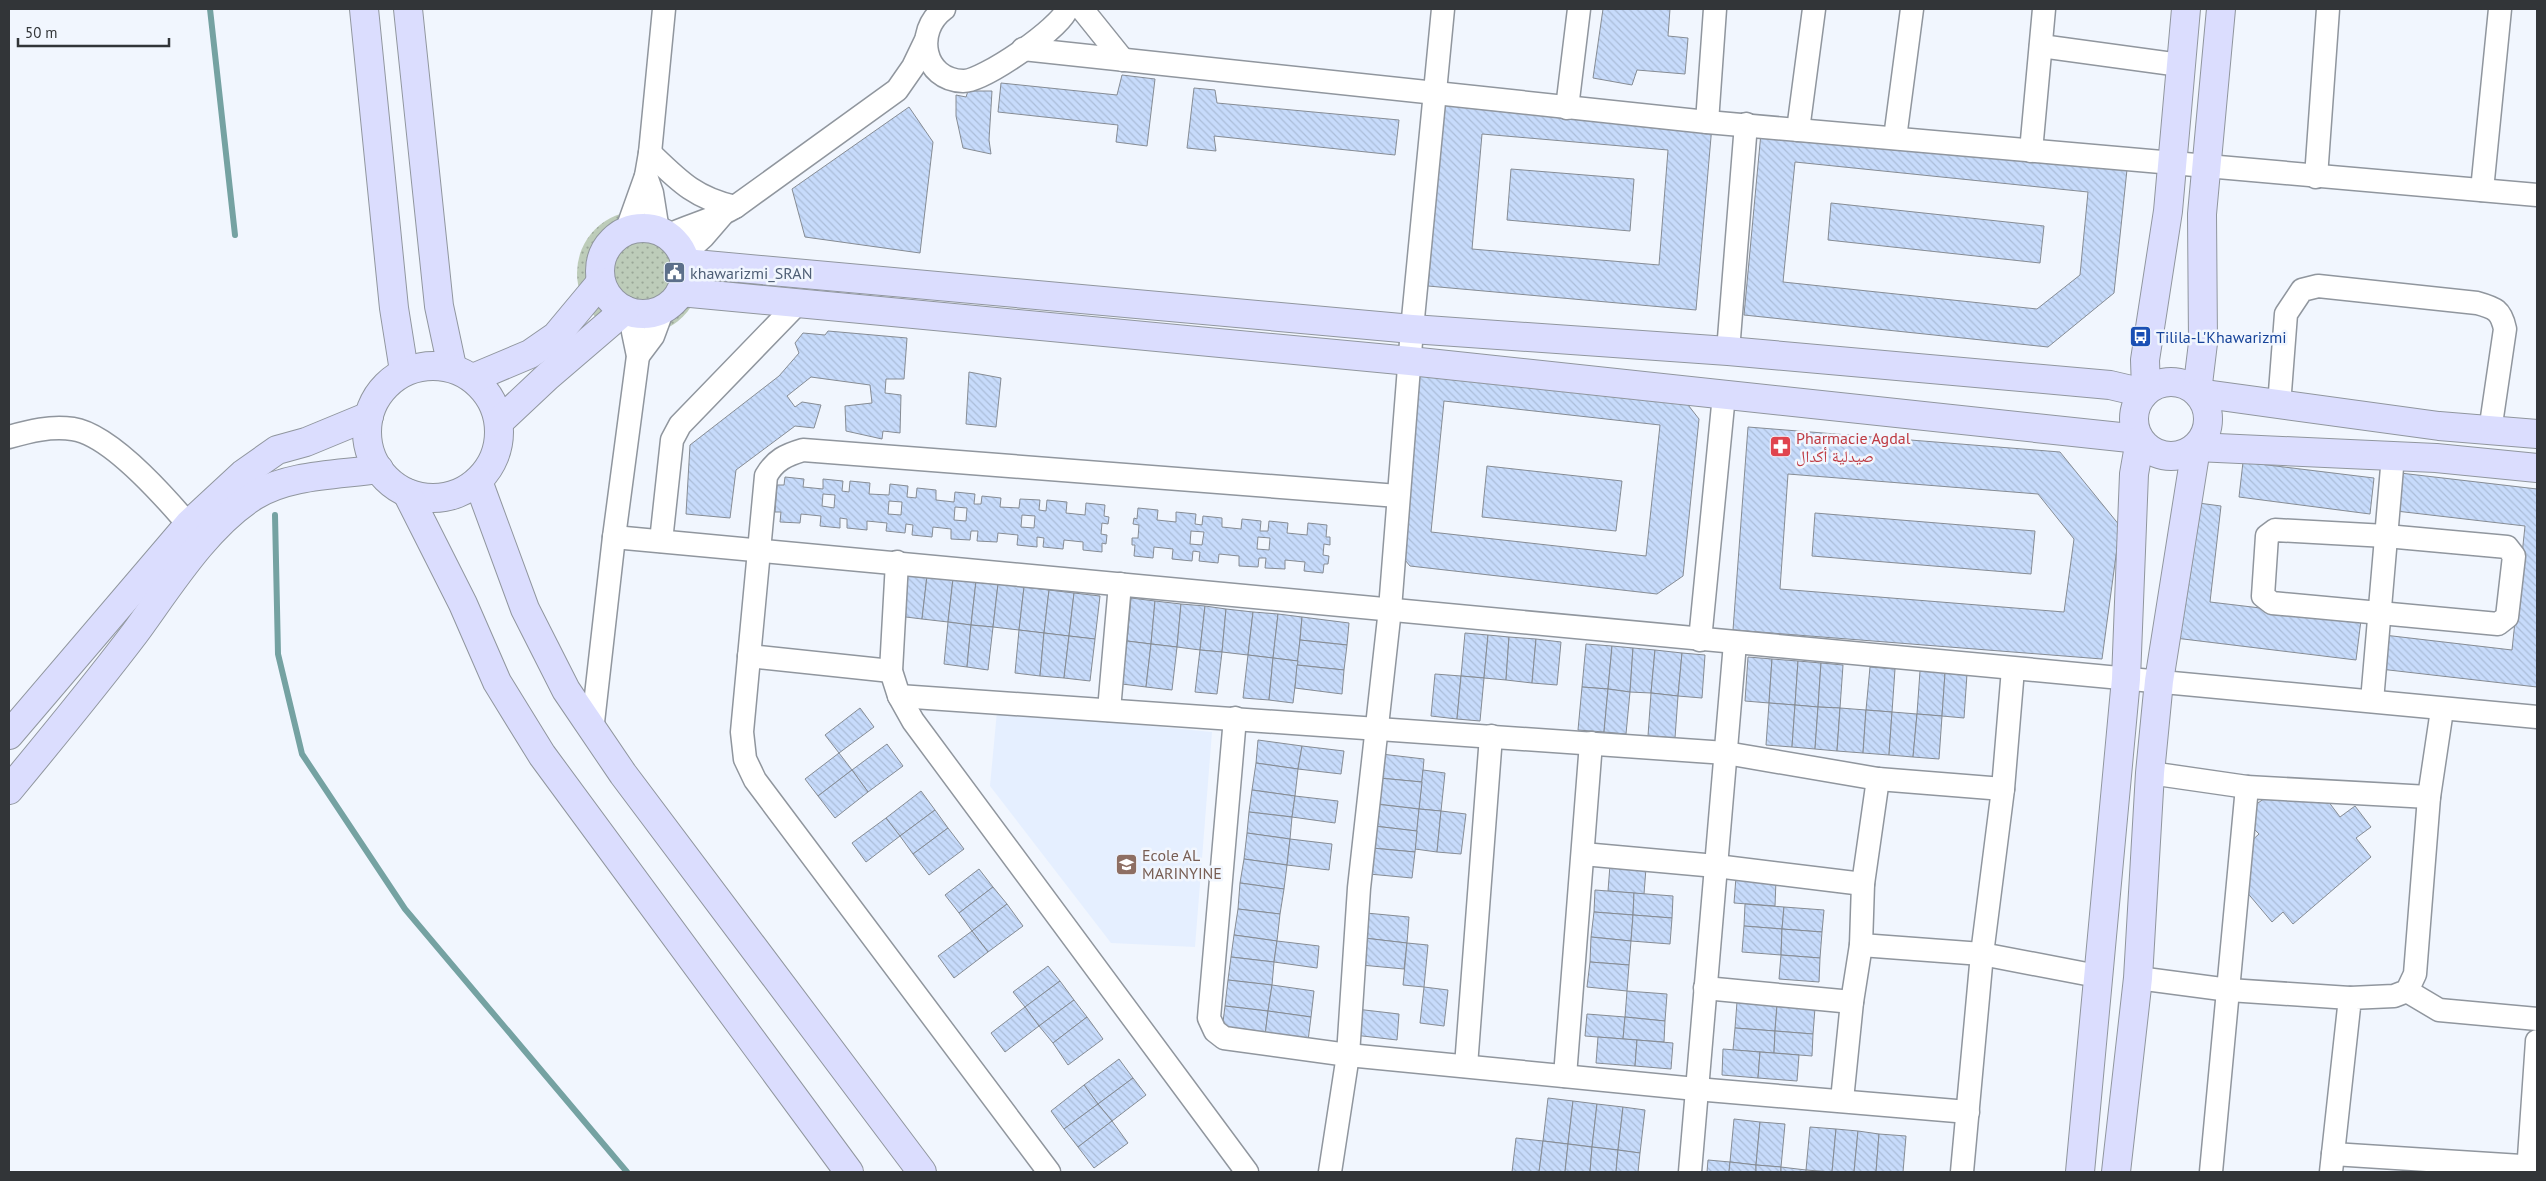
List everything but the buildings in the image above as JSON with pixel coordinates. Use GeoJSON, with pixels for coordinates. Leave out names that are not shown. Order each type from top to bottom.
{"type":"FeatureCollection","features":[{"type":"Feature","properties":{"kind":"street"},"geometry":{"type":"LineString","coordinates":[[364,9],[394,308],[404,371]]}},
{"type":"Feature","properties":{"kind":"street"},"geometry":{"type":"LineString","coordinates":[[408,9],[439,306],[462,373],[492,400],[499,422],[500,438],[496,454],[488,469],[478,482],[462,492],[444,498],[425,498],[407,493],[386,478],[379,469],[368,445],[369,416],[374,402],[383,389],[404,371],[427,366],[462,373],[530,354],[556,336],[601,282]]}},
{"type":"Feature","properties":{"kind":"street"},"geometry":{"type":"LineString","coordinates":[[626,232],[646,176],[650,153],[664,9]]}},
{"type":"Feature","properties":{"kind":"street"},"geometry":{"type":"LineString","coordinates":[[673,246],[703,237],[729,211],[897,90],[913,67],[925,42],[931,22],[944,9]]}},
{"type":"Feature","properties":{"kind":"street"},"geometry":{"type":"LineString","coordinates":[[925,42],[932,65],[940,74],[951,79],[963,81],[979,78],[1054,28],[1067,9]]}},
{"type":"Feature","properties":{"kind":"street"},"geometry":{"type":"LineString","coordinates":[[1082,9],[1123,60]]}},
{"type":"Feature","properties":{"kind":"street"},"geometry":{"type":"LineString","coordinates":[[1330,1172],[1348,1055],[1359,888],[1390,609],[1412,329],[1443,9]]}},
{"type":"Feature","properties":{"kind":"street"},"geometry":{"type":"LineString","coordinates":[[1567,108],[1579,9]]}},
{"type":"Feature","properties":{"kind":"street"},"geometry":{"type":"LineString","coordinates":[[1707,122],[1715,9]]}},
{"type":"Feature","properties":{"kind":"street"},"geometry":{"type":"LineString","coordinates":[[1798,130],[1814,9]]}},
{"type":"Feature","properties":{"kind":"street"},"geometry":{"type":"LineString","coordinates":[[1895,138],[1912,9]]}},
{"type":"Feature","properties":{"kind":"street"},"geometry":{"type":"LineString","coordinates":[[2031,150],[2044,9]]}},
{"type":"Feature","properties":{"kind":"street"},"geometry":{"type":"LineString","coordinates":[[2145,391],[2145,360],[2173,164],[2186,9]]}},
{"type":"Feature","properties":{"kind":"street"},"geometry":{"type":"LineString","coordinates":[[2221,9],[2202,214],[2203,343],[2198,393],[2205,403],[2208,414],[2208,426],[2204,438],[2196,447],[2182,455],[2166,456],[2151,451],[2139,439],[2133,424],[2133,415],[2138,399],[2145,391],[2163,382],[2172,381],[2181,383],[2198,393],[2279,405],[2439,426],[2537,434]]}},
{"type":"Feature","properties":{"kind":"street"},"geometry":{"type":"LineString","coordinates":[[2316,177],[2328,9]]}},
{"type":"Feature","properties":{"kind":"street"},"geometry":{"type":"LineString","coordinates":[[2482,190],[2500,9]]}},
{"type":"Feature","properties":{"kind":"street"},"geometry":{"type":"LineString","coordinates":[[2041,46],[2180,65]]}},
{"type":"Feature","properties":{"kind":"street"},"geometry":{"type":"LineString","coordinates":[[1023,48],[1707,122],[2537,195]]}},
{"type":"Feature","properties":{"kind":"street"},"geometry":{"type":"LineString","coordinates":[[897,90],[951,79]]}},
{"type":"Feature","properties":{"kind":"street"},"geometry":{"type":"LineString","coordinates":[[1728,351],[1746,124]]}},
{"type":"Feature","properties":{"kind":"street"},"geometry":{"type":"LineString","coordinates":[[650,153],[689,189],[718,203],[729,211]]}},
{"type":"Feature","properties":{"kind":"street"},"geometry":{"type":"LineString","coordinates":[[638,356],[653,336],[684,280],[646,176]]}},
{"type":"Feature","properties":{"kind":"street"},"geometry":{"type":"LineString","coordinates":[[2139,439],[1410,361],[798,303],[672,300],[651,313],[630,312],[607,295],[601,282],[600,268],[603,254],[611,242],[626,232],[643,228],[673,246],[1412,329],[1728,351],[2096,383],[2145,391]]}},
{"type":"Feature","properties":{"kind":"street"},"geometry":{"type":"LineString","coordinates":[[2279,405],[2286,314],[2302,290],[2318,286],[2477,303],[2493,307],[2502,316],[2505,329],[2490,431]]}},
{"type":"Feature","properties":{"kind":"street"},"geometry":{"type":"LineString","coordinates":[[661,541],[672,440],[680,425],[798,303]]}},
{"type":"Feature","properties":{"kind":"street"},"geometry":{"type":"LineString","coordinates":[[499,422],[548,376],[630,312]]}},
{"type":"Feature","properties":{"kind":"street"},"geometry":{"type":"LineString","coordinates":[[592,731],[614,536],[638,356],[630,312]]}},
{"type":"Feature","properties":{"kind":"street"},"geometry":{"type":"LineString","coordinates":[[1700,640],[1724,395]]}},
{"type":"Feature","properties":{"kind":"street"},"geometry":{"type":"LineString","coordinates":[[9,790],[79,707],[196,534],[243,474],[277,450],[306,442],[369,416]]}},
{"type":"Feature","properties":{"kind":"street"},"geometry":{"type":"LineString","coordinates":[[2436,458],[2439,426]]}},
{"type":"Feature","properties":{"kind":"street"},"geometry":{"type":"LineString","coordinates":[[9,437],[50,428],[75,430],[100,440],[127,460],[196,534]]}},
{"type":"Feature","properties":{"kind":"street"},"geometry":{"type":"LineString","coordinates":[[2080,1172],[2126,679],[2134,474],[2139,439]]}},
{"type":"Feature","properties":{"kind":"street"},"geometry":{"type":"LineString","coordinates":[[2196,447],[2436,458],[2537,468]]}},
{"type":"Feature","properties":{"kind":"street"},"geometry":{"type":"LineString","coordinates":[[2116,1172],[2138,978],[2150,773],[2159,681],[2196,447]]}},
{"type":"Feature","properties":{"kind":"street"},"geometry":{"type":"LineString","coordinates":[[1049,1172],[755,780],[744,759],[742,732],[757,550],[766,476],[773,465],[787,454],[803,450],[1398,496]]}},
{"type":"Feature","properties":{"kind":"street"},"geometry":{"type":"LineString","coordinates":[[2372,701],[2393,456]]}},
{"type":"Feature","properties":{"kind":"street"},"geometry":{"type":"LineString","coordinates":[[9,735],[196,534],[254,496],[282,483],[379,469]]}},
{"type":"Feature","properties":{"kind":"street"},"geometry":{"type":"LineString","coordinates":[[478,482],[525,609],[566,690],[592,731],[922,1172]]}},
{"type":"Feature","properties":{"kind":"street"},"geometry":{"type":"LineString","coordinates":[[407,493],[463,604],[498,682],[542,755],[849,1172]]}},
{"type":"Feature","properties":{"kind":"street"},"geometry":{"type":"LineString","coordinates":[[2275,530],[2386,536],[2507,547],[2514,556],[2507,617],[2498,624],[2379,613],[2272,603],[2263,596],[2267,536],[2275,530]]}},
{"type":"Feature","properties":{"kind":"street"},"geometry":{"type":"LineString","coordinates":[[614,536],[1390,609],[1736,644],[2159,681],[2537,718]]}},
{"type":"Feature","properties":{"kind":"street"},"geometry":{"type":"LineString","coordinates":[[897,562],[891,671],[899,696],[913,722],[1247,1172]]}},
{"type":"Feature","properties":{"kind":"street"},"geometry":{"type":"LineString","coordinates":[[1109,710],[1120,584]]}},
{"type":"Feature","properties":{"kind":"street"},"geometry":{"type":"LineString","coordinates":[[1690,1172],[1736,644]]}},
{"type":"Feature","properties":{"kind":"street"},"geometry":{"type":"LineString","coordinates":[[749,656],[891,671]]}},
{"type":"Feature","properties":{"kind":"street"},"geometry":{"type":"LineString","coordinates":[[1962,1172],[1982,954],[2003,789],[2013,669]]}},
{"type":"Feature","properties":{"kind":"street"},"geometry":{"type":"LineString","coordinates":[[899,696],[1726,753],[1878,779],[2003,789]]}},
{"type":"Feature","properties":{"kind":"street"},"geometry":{"type":"LineString","coordinates":[[2138,978],[2230,990],[2350,998],[2394,996],[2407,991],[2415,974],[2429,797],[2442,710]]}},
{"type":"Feature","properties":{"kind":"street"},"geometry":{"type":"LineString","coordinates":[[1235,718],[1209,1018],[1215,1030],[1224,1038],[1348,1055],[1696,1089],[1968,1112]]}},
{"type":"Feature","properties":{"kind":"street"},"geometry":{"type":"LineString","coordinates":[[1466,1066],[1491,736]]}},
{"type":"Feature","properties":{"kind":"street"},"geometry":{"type":"LineString","coordinates":[[1565,1076],[1591,743]]}},
{"type":"Feature","properties":{"kind":"street"},"geometry":{"type":"LineString","coordinates":[[2150,773],[2247,787],[2429,797]]}},
{"type":"Feature","properties":{"kind":"street"},"geometry":{"type":"LineString","coordinates":[[1842,1100],[1852,1002],[1861,945],[1863,884],[1878,779]]}},
{"type":"Feature","properties":{"kind":"street"},"geometry":{"type":"LineString","coordinates":[[2211,1172],[2230,990],[2247,787]]}},
{"type":"Feature","properties":{"kind":"street"},"geometry":{"type":"LineString","coordinates":[[1583,854],[1716,866],[1863,884]]}},
{"type":"Feature","properties":{"kind":"street"},"geometry":{"type":"LineString","coordinates":[[1861,945],[1982,954],[2097,976]]}},
{"type":"Feature","properties":{"kind":"street"},"geometry":{"type":"LineString","coordinates":[[1705,988],[1852,1002]]}},
{"type":"Feature","properties":{"kind":"street"},"geometry":{"type":"LineString","coordinates":[[2407,991],[2439,1010],[2537,1019]]}},
{"type":"Feature","properties":{"kind":"street"},"geometry":{"type":"LineString","coordinates":[[2350,998],[2332,1163],[2531,1169],[2537,1041]]}},
{"type":"Feature","properties":{"kind":"shaded area","name":"Ecole AL MARINYINE"},"geometry":{"type":"Polygon","coordinates":[[[997,711],[1212,732],[1195,947],[1111,943],[990,786],[997,711]]]}},
{"type":"Feature","properties":{"kind":"green space"},"geometry":{"type":"Polygon","coordinates":[[[639,211],[663,215],[683,229],[697,249],[701,273],[697,297],[683,317],[663,331],[639,335],[615,331],[595,317],[581,297],[577,273],[581,249],[595,229],[615,215],[639,211]]]}},
{"type":"Feature","properties":{"kind":"waterway"},"geometry":{"type":"LineString","coordinates":[[210,9],[235,235]]}},
{"type":"Feature","properties":{"kind":"waterway"},"geometry":{"type":"LineString","coordinates":[[275,515],[278,654],[302,754],[405,909],[627,1172]]}},
{"type":"Feature","properties":{"kind":"place","name":"khawarizmi_SRAN"},"geometry":{"type":"Point","coordinates":[674,273]}},
{"type":"Feature","properties":{"kind":"place","name":"Tilila-L'Khawarizmi"},"geometry":{"type":"Point","coordinates":[2140,337]}},
{"type":"Feature","properties":{"kind":"place","name":"Pharmacie Agdal صيدلية أكدال"},"geometry":{"type":"Point","coordinates":[1780,447]}},
{"type":"Feature","properties":{"kind":"place","name":"Ecole AL MARINYINE"},"geometry":{"type":"Point","coordinates":[1126,864]}}]}
